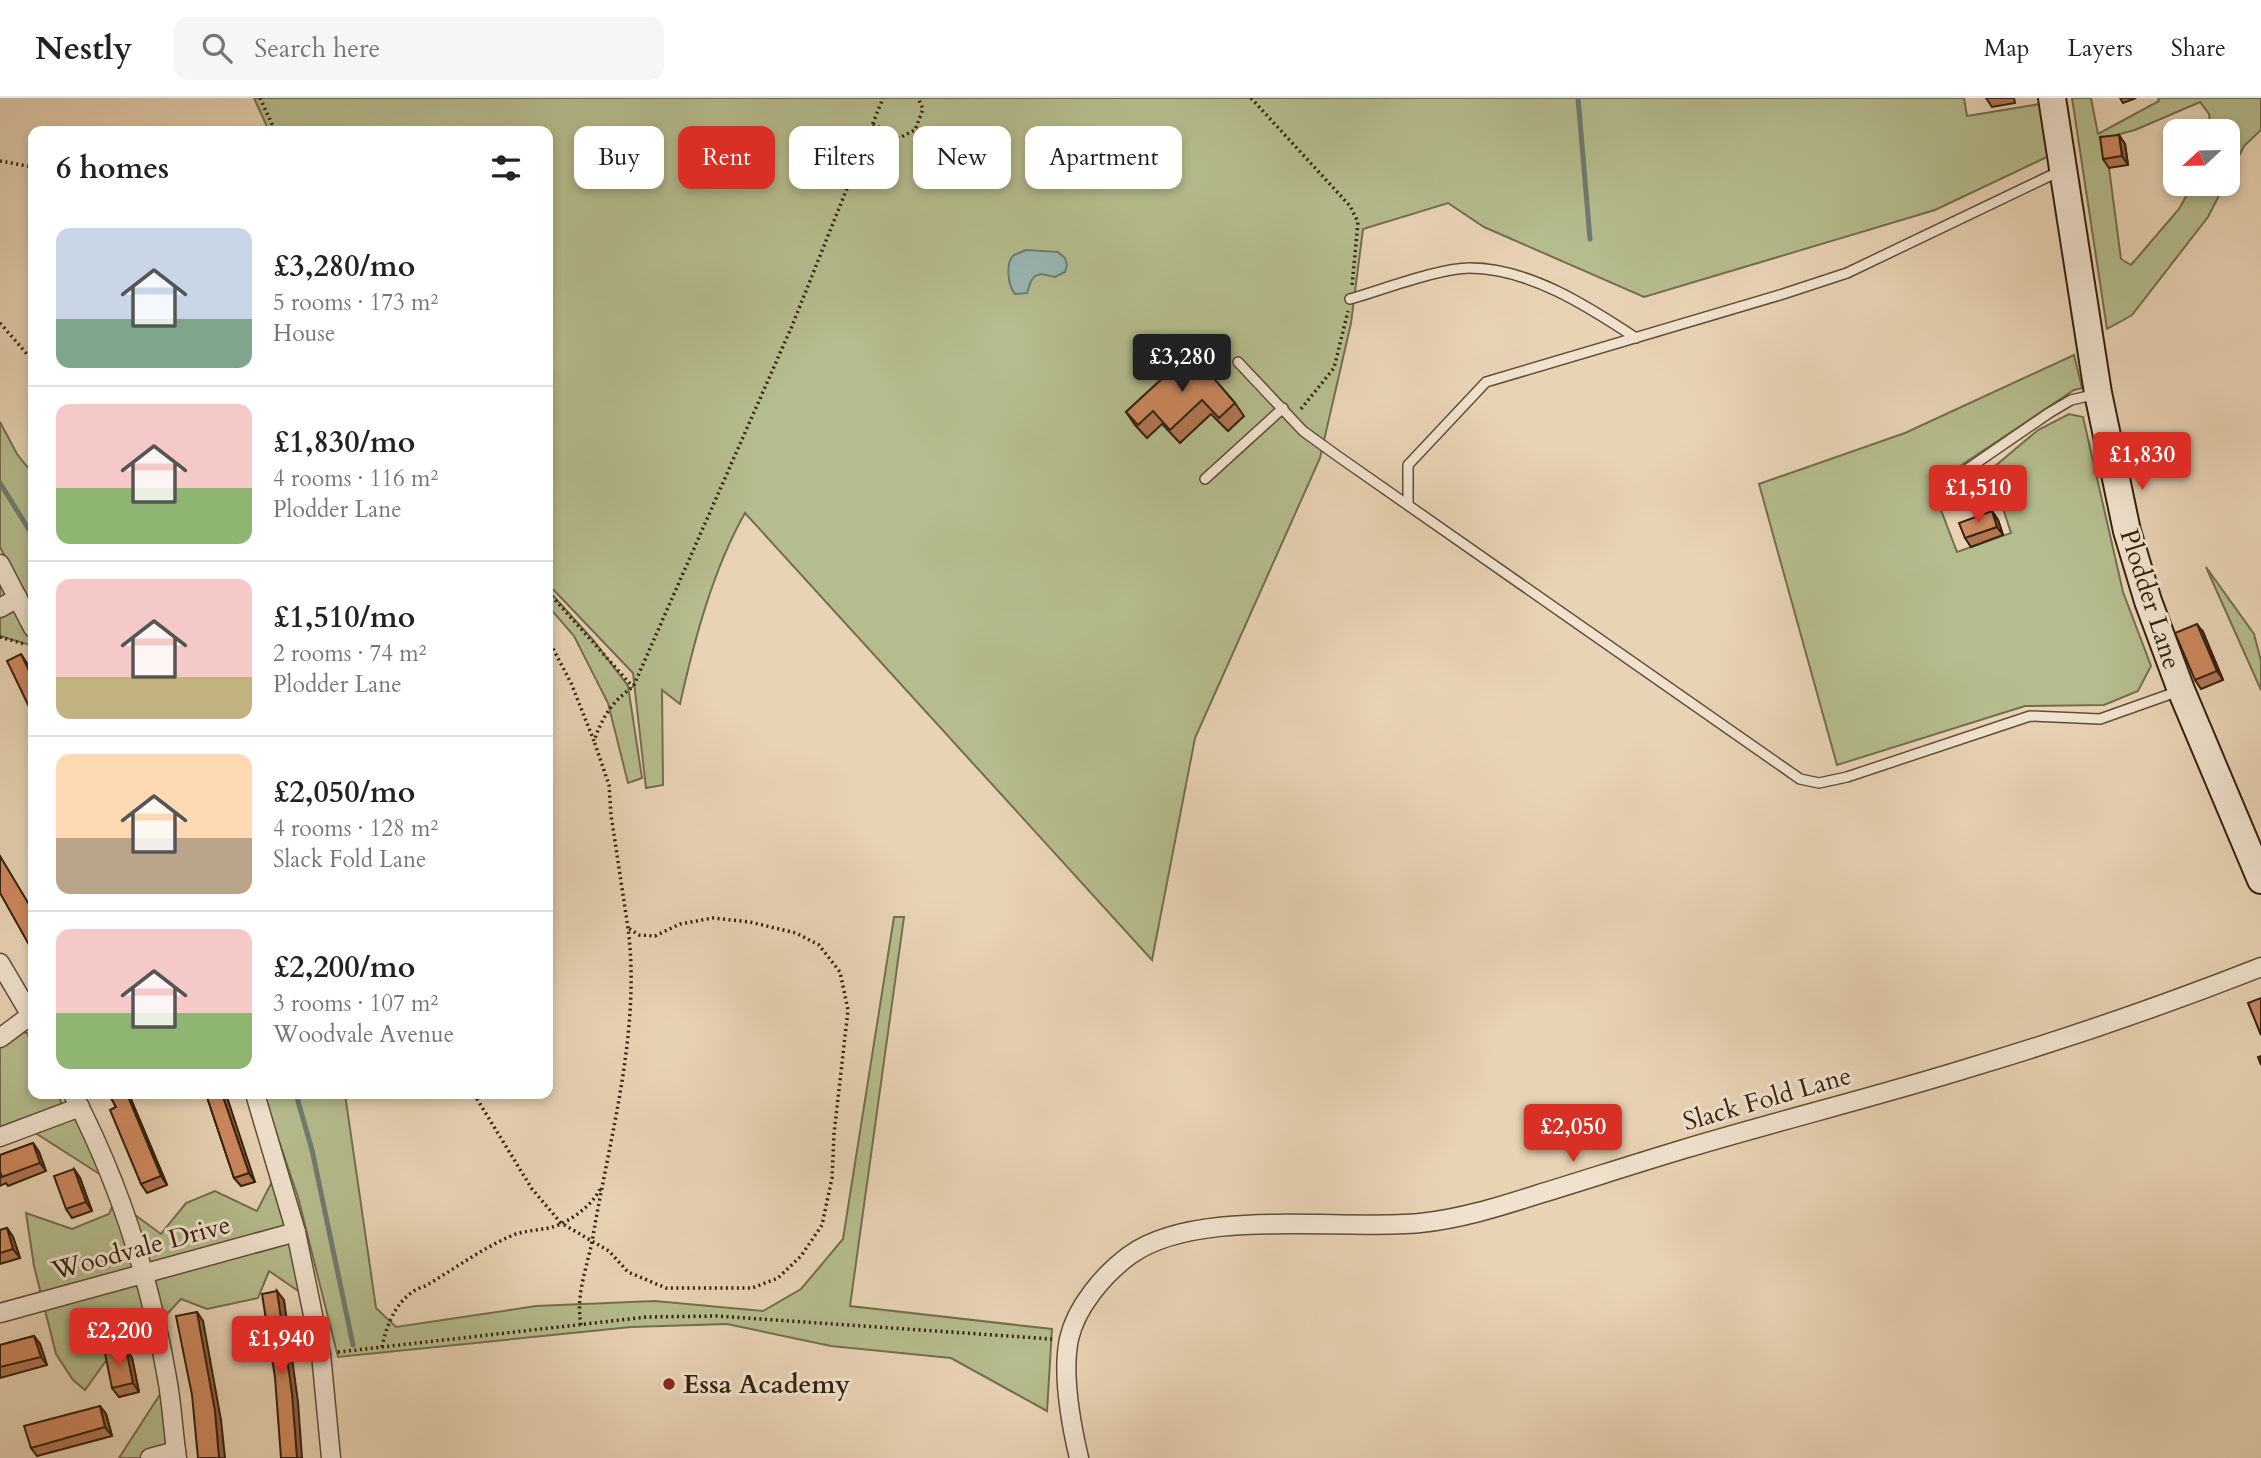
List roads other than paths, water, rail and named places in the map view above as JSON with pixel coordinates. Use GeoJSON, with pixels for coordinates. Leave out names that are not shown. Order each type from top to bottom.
{"type":"FeatureCollection","features":[{"type":"Feature","properties":{"kind":"main road","name":"Plodder Lane"},"geometry":{"type":"LineString","coordinates":[[2052,98],[2098,393],[2127,531],[2148,601],[2181,690],[2261,880]]}},
{"type":"Feature","properties":{"kind":"street"},"geometry":{"type":"LineString","coordinates":[[0,564],[28,618]]}},
{"type":"Feature","properties":{"kind":"street"},"geometry":{"type":"LineString","coordinates":[[0,608],[18,598]]}},
{"type":"Feature","properties":{"kind":"street"},"geometry":{"type":"LineString","coordinates":[[0,963],[28,1010]]}},
{"type":"Feature","properties":{"kind":"street","name":"Slack Fold Lane"},"geometry":{"type":"LineString","coordinates":[[1079,1458],[1067,1379],[1068,1340],[1085,1305],[1111,1272],[1144,1246],[1202,1229],[1246,1225],[1381,1226],[1455,1219],[2024,1051],[2261,967]]}},
{"type":"Feature","properties":{"kind":"street"},"geometry":{"type":"LineString","coordinates":[[0,1038],[28,1020]]}},
{"type":"Feature","properties":{"kind":"street"},"geometry":{"type":"LineString","coordinates":[[256,1099],[296,1232],[321,1354],[331,1458]]}},
{"type":"Feature","properties":{"kind":"street"},"geometry":{"type":"LineString","coordinates":[[0,1137],[76,1100],[117,1194],[144,1273],[168,1381],[176,1455],[150,1458]]}},
{"type":"Feature","properties":{"kind":"street","name":"Woodvale Drive"},"geometry":{"type":"LineString","coordinates":[[0,1312],[296,1232]]}},
{"type":"Feature","properties":{"kind":"lane"},"geometry":{"type":"LineString","coordinates":[[1408,504],[1408,465],[1486,382],[1847,273],[2065,169]]}},
{"type":"Feature","properties":{"kind":"lane"},"geometry":{"type":"LineString","coordinates":[[1350,299],[1445,272],[1468,268],[1487,270],[1535,283],[1588,306],[1636,338]]}},
{"type":"Feature","properties":{"kind":"lane"},"geometry":{"type":"LineString","coordinates":[[1238,362],[1303,431],[1800,779],[1819,783],[1847,778],[2030,716],[2100,719],[2181,690]]}},
{"type":"Feature","properties":{"kind":"lane"},"geometry":{"type":"LineString","coordinates":[[1966,470],[2071,400],[2098,393]]}},
{"type":"Feature","properties":{"kind":"lane"},"geometry":{"type":"LineString","coordinates":[[1205,479],[1283,408]]}},
{"type":"Feature","properties":{"kind":"water"},"geometry":{"type":"Polygon","coordinates":[[[1026,250],[1058,252],[1065,258],[1067,265],[1065,272],[1055,277],[1041,274],[1035,276],[1027,293],[1015,294],[1009,280],[1009,263],[1014,255],[1026,250]]]}},
{"type":"Feature","properties":{"kind":"waterway"},"geometry":{"type":"LineString","coordinates":[[1578,98],[1590,239]]}},
{"type":"Feature","properties":{"kind":"waterway"},"geometry":{"type":"LineString","coordinates":[[0,483],[28,528]]}},
{"type":"Feature","properties":{"kind":"waterway"},"geometry":{"type":"LineString","coordinates":[[297,1099],[312,1150],[353,1345]]}},
{"type":"Feature","properties":{"kind":"place","name":"Essa Academy"},"geometry":{"type":"Point","coordinates":[669,1384]}}]}
